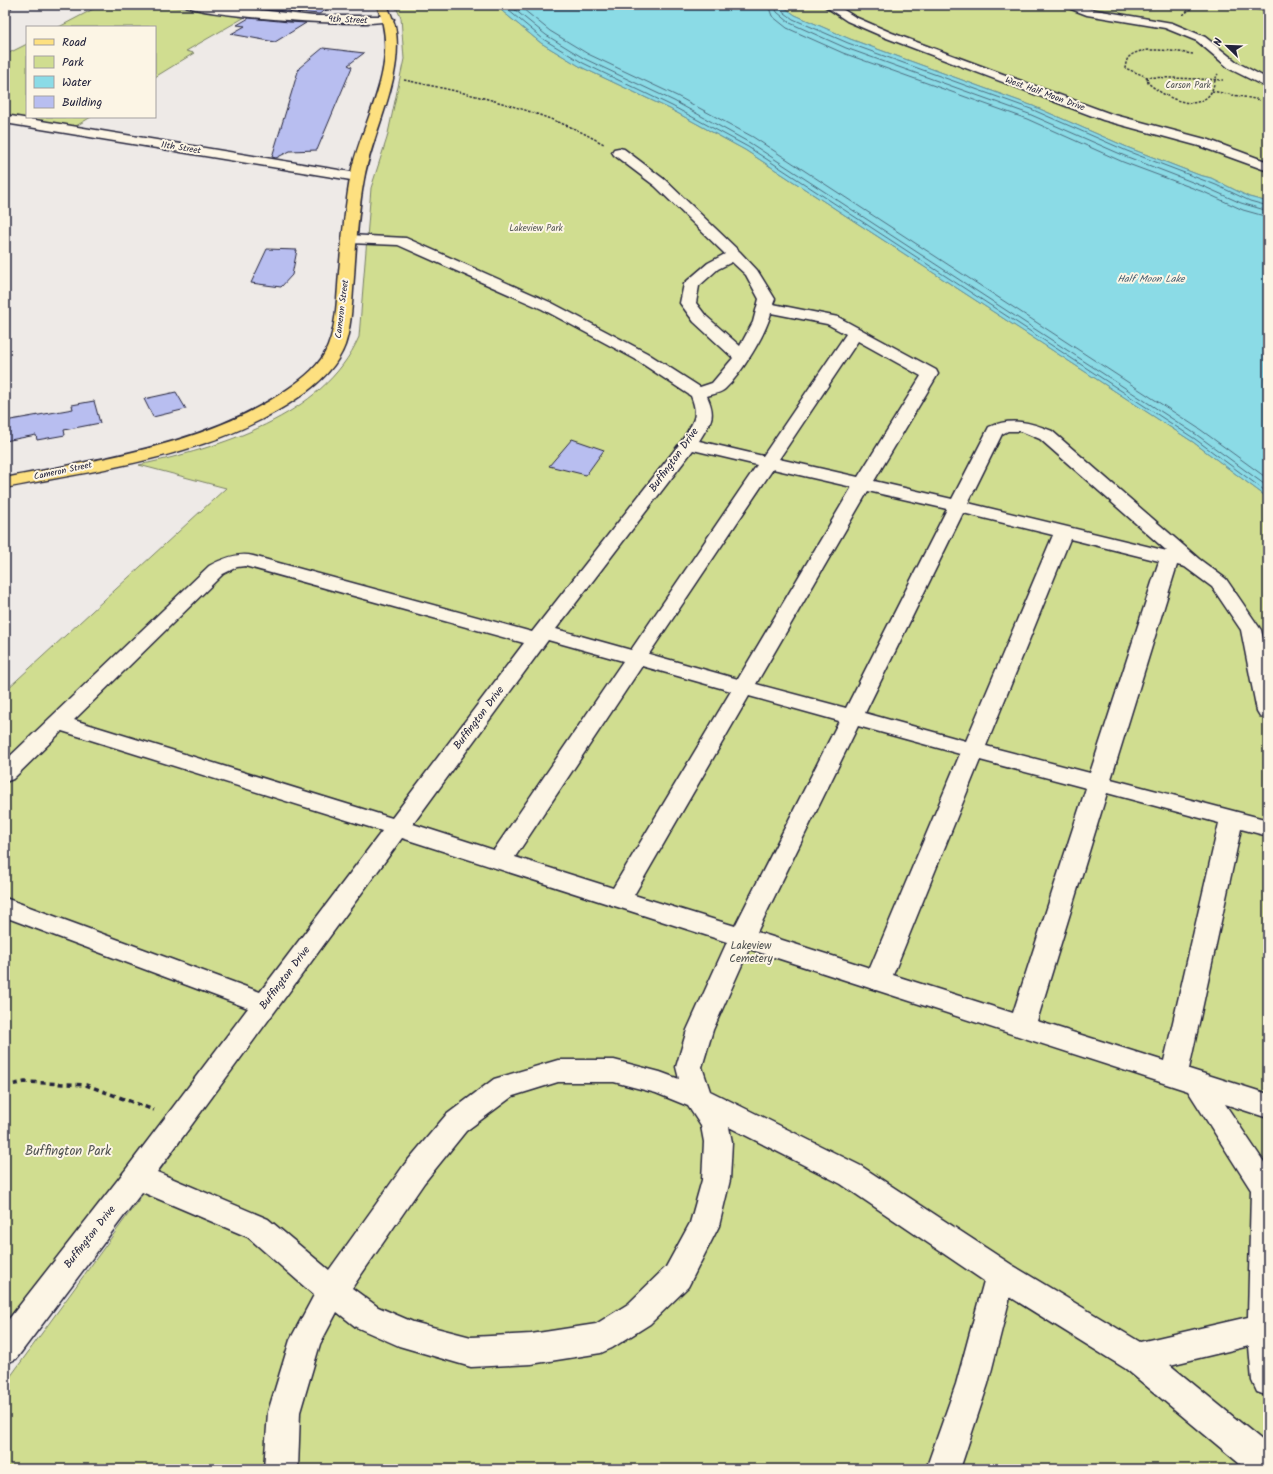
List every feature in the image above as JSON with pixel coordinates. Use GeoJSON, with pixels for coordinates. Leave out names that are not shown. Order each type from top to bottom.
{"type":"FeatureCollection","features":[{"type":"Feature","properties":{"kind":"main road","name":"Cameron Street"},"geometry":{"type":"LineString","coordinates":[[5,483],[152,452],[223,431],[255,417],[283,402],[308,382],[327,362],[337,345],[341,326],[349,239],[357,177],[386,80],[392,48],[385,12]]}},
{"type":"Feature","properties":{"kind":"street","name":"9th Street"},"geometry":{"type":"LineString","coordinates":[[190,5],[251,13],[341,20],[385,12]]}},
{"type":"Feature","properties":{"kind":"street","name":"West Half Moon Drive"},"geometry":{"type":"LineString","coordinates":[[828,5],[850,19],[888,35],[1078,107],[1107,117],[1204,143],[1268,167]]}},
{"type":"Feature","properties":{"kind":"street"},"geometry":{"type":"LineString","coordinates":[[1070,5],[1087,12],[1168,25],[1201,39],[1234,66],[1268,84]]}},
{"type":"Feature","properties":{"kind":"street"},"geometry":{"type":"LineString","coordinates":[[1252,5],[1268,7]]}},
{"type":"Feature","properties":{"kind":"street"},"geometry":{"type":"LineString","coordinates":[[8,119],[26,112]]}},
{"type":"Feature","properties":{"kind":"street","name":"11th Street"},"geometry":{"type":"LineString","coordinates":[[8,119],[357,177]]}},
{"type":"Feature","properties":{"kind":"street"},"geometry":{"type":"LineString","coordinates":[[349,239],[401,241],[409,244],[547,306],[641,356],[698,393],[718,386],[742,357],[761,322],[767,299],[752,273],[735,255],[660,183],[619,152]]}},
{"type":"Feature","properties":{"kind":"street"},"geometry":{"type":"LineString","coordinates":[[735,255],[713,266],[692,284],[688,303],[700,319],[742,357]]}},
{"type":"Feature","properties":{"kind":"street"},"geometry":{"type":"LineString","coordinates":[[619,899],[863,484],[930,374],[832,320],[765,307]]}},
{"type":"Feature","properties":{"kind":"street"},"geometry":{"type":"LineString","coordinates":[[500,860],[856,333]]}},
{"type":"Feature","properties":{"kind":"street","name":"Buffington Drive"},"geometry":{"type":"LineString","coordinates":[[5,1348],[137,1177],[540,636],[689,444],[704,418],[703,405],[698,393]]}},
{"type":"Feature","properties":{"kind":"street"},"geometry":{"type":"LineString","coordinates":[[137,1177],[258,1228],[332,1292],[367,1317],[410,1336],[471,1352],[531,1349],[601,1338],[639,1314],[677,1277],[704,1226],[716,1180],[718,1142],[714,1123],[698,1098],[689,1067],[700,1030],[742,937],[852,716],[995,431],[1003,426],[1017,424],[1046,435],[1057,442],[1181,560],[1219,583],[1251,630],[1268,711]]}},
{"type":"Feature","properties":{"kind":"street"},"geometry":{"type":"LineString","coordinates":[[689,444],[958,506],[1181,560]]}},
{"type":"Feature","properties":{"kind":"street"},"geometry":{"type":"LineString","coordinates":[[878,980],[1064,531]]}},
{"type":"Feature","properties":{"kind":"street"},"geometry":{"type":"LineString","coordinates":[[5,774],[216,570],[226,564],[246,560],[515,635],[540,636],[637,658],[1098,784],[1268,828]]}},
{"type":"Feature","properties":{"kind":"street"},"geometry":{"type":"LineString","coordinates":[[1022,1026],[1098,784],[1181,560]]}},
{"type":"Feature","properties":{"kind":"street"},"geometry":{"type":"LineString","coordinates":[[59,723],[500,860],[1268,1106]]}},
{"type":"Feature","properties":{"kind":"street"},"geometry":{"type":"LineString","coordinates":[[1232,819],[1185,1080],[1266,1187],[1263,1328],[1268,1381]]}},
{"type":"Feature","properties":{"kind":"street"},"geometry":{"type":"LineString","coordinates":[[5,907],[265,1004]]}},
{"type":"Feature","properties":{"kind":"street"},"geometry":{"type":"LineString","coordinates":[[281,1469],[284,1412],[306,1340],[332,1292],[414,1174],[456,1123],[504,1087],[558,1071],[614,1071],[660,1083],[698,1098],[851,1175],[1001,1275],[1138,1358],[1268,1466]]}},
{"type":"Feature","properties":{"kind":"street"},"geometry":{"type":"LineString","coordinates":[[943,1469],[972,1384],[1001,1275]]}},
{"type":"Feature","properties":{"kind":"street"},"geometry":{"type":"LineString","coordinates":[[1138,1358],[1263,1328]]}},
{"type":"Feature","properties":{"kind":"path"},"geometry":{"type":"LineString","coordinates":[[1198,55],[1150,51],[1138,52],[1129,56],[1126,60],[1125,68],[1147,77],[1228,80]]}},
{"type":"Feature","properties":{"kind":"path"},"geometry":{"type":"LineString","coordinates":[[1147,77],[1148,83],[1166,95],[1186,101],[1200,100],[1207,97],[1212,91],[1214,80],[1219,72]]}},
{"type":"Feature","properties":{"kind":"path"},"geometry":{"type":"LineString","coordinates":[[386,80],[405,80],[463,92],[509,105],[564,124],[619,152]]}},
{"type":"Feature","properties":{"kind":"path"},"geometry":{"type":"LineString","coordinates":[[1212,91],[1264,100]]}},
{"type":"Feature","properties":{"kind":"path"},"geometry":{"type":"LineString","coordinates":[[5,1086],[26,1082],[86,1085],[179,1120]]}},
{"type":"Feature","properties":{"kind":"green space"},"geometry":{"type":"Polygon","coordinates":[[[101,5],[160,5],[247,16],[186,51],[194,53],[156,76],[156,26],[61,26],[101,5]]]}},
{"type":"Feature","properties":{"kind":"green space","name":"Lakeview Cemetery"},"geometry":{"type":"Polygon","coordinates":[[[395,5],[497,5],[502,11],[541,43],[581,67],[670,109],[745,150],[1193,442],[1268,498],[1268,1469],[5,1469],[5,1384],[180,1143],[168,1122],[5,1340],[5,691],[226,488],[139,465],[202,449],[266,425],[295,408],[321,388],[343,365],[359,337],[371,188],[387,138],[404,59],[401,18],[395,5]]]}},
{"type":"Feature","properties":{"kind":"green space","name":"Carson Park"},"geometry":{"type":"Polygon","coordinates":[[[781,5],[1268,5],[1268,202],[1249,197],[1211,178],[1199,175],[1129,148],[1033,106],[850,39],[795,15],[781,5]]]}},
{"type":"Feature","properties":{"kind":"green space"},"geometry":{"type":"Polygon","coordinates":[[[26,44],[26,118],[89,118],[76,126],[5,115],[5,55],[26,44]]]}},
{"type":"Feature","properties":{"kind":"water","name":"Half Moon Lake"},"geometry":{"type":"Polygon","coordinates":[[[497,5],[781,5],[795,15],[850,39],[1033,106],[1129,148],[1199,175],[1211,178],[1249,197],[1268,202],[1268,498],[1193,442],[745,150],[670,109],[581,67],[541,43],[502,11],[497,5]]]}},
{"type":"Feature","properties":{"kind":"building"},"geometry":{"type":"Polygon","coordinates":[[[271,5],[335,5],[319,14],[264,9],[271,5]]]}},
{"type":"Feature","properties":{"kind":"building"},"geometry":{"type":"Polygon","coordinates":[[[249,18],[306,23],[275,42],[231,34],[245,26],[237,25],[249,18]]]}},
{"type":"Feature","properties":{"kind":"building"},"geometry":{"type":"Polygon","coordinates":[[[323,48],[364,53],[348,65],[352,67],[317,150],[290,151],[276,158],[272,157],[299,68],[323,48]]]}},
{"type":"Feature","properties":{"kind":"building"},"geometry":{"type":"Polygon","coordinates":[[[267,249],[297,250],[292,275],[281,287],[251,283],[267,249]]]}},
{"type":"Feature","properties":{"kind":"building"},"geometry":{"type":"Polygon","coordinates":[[[176,392],[186,409],[153,417],[144,399],[176,392]]]}},
{"type":"Feature","properties":{"kind":"building"},"geometry":{"type":"Polygon","coordinates":[[[94,401],[100,423],[64,430],[65,435],[37,440],[36,435],[5,441],[5,421],[73,409],[72,405],[94,401]]]}},
{"type":"Feature","properties":{"kind":"building"},"geometry":{"type":"Polygon","coordinates":[[[572,439],[604,450],[586,475],[549,466],[572,439]]]}},
{"type":"Feature","properties":{"kind":"park label","name":"Lakeview Park"},"geometry":{"type":"Point","coordinates":[536,228]}},
{"type":"Feature","properties":{"kind":"park label","name":"Buffington Park"},"geometry":{"type":"Point","coordinates":[68,1151]}}]}
